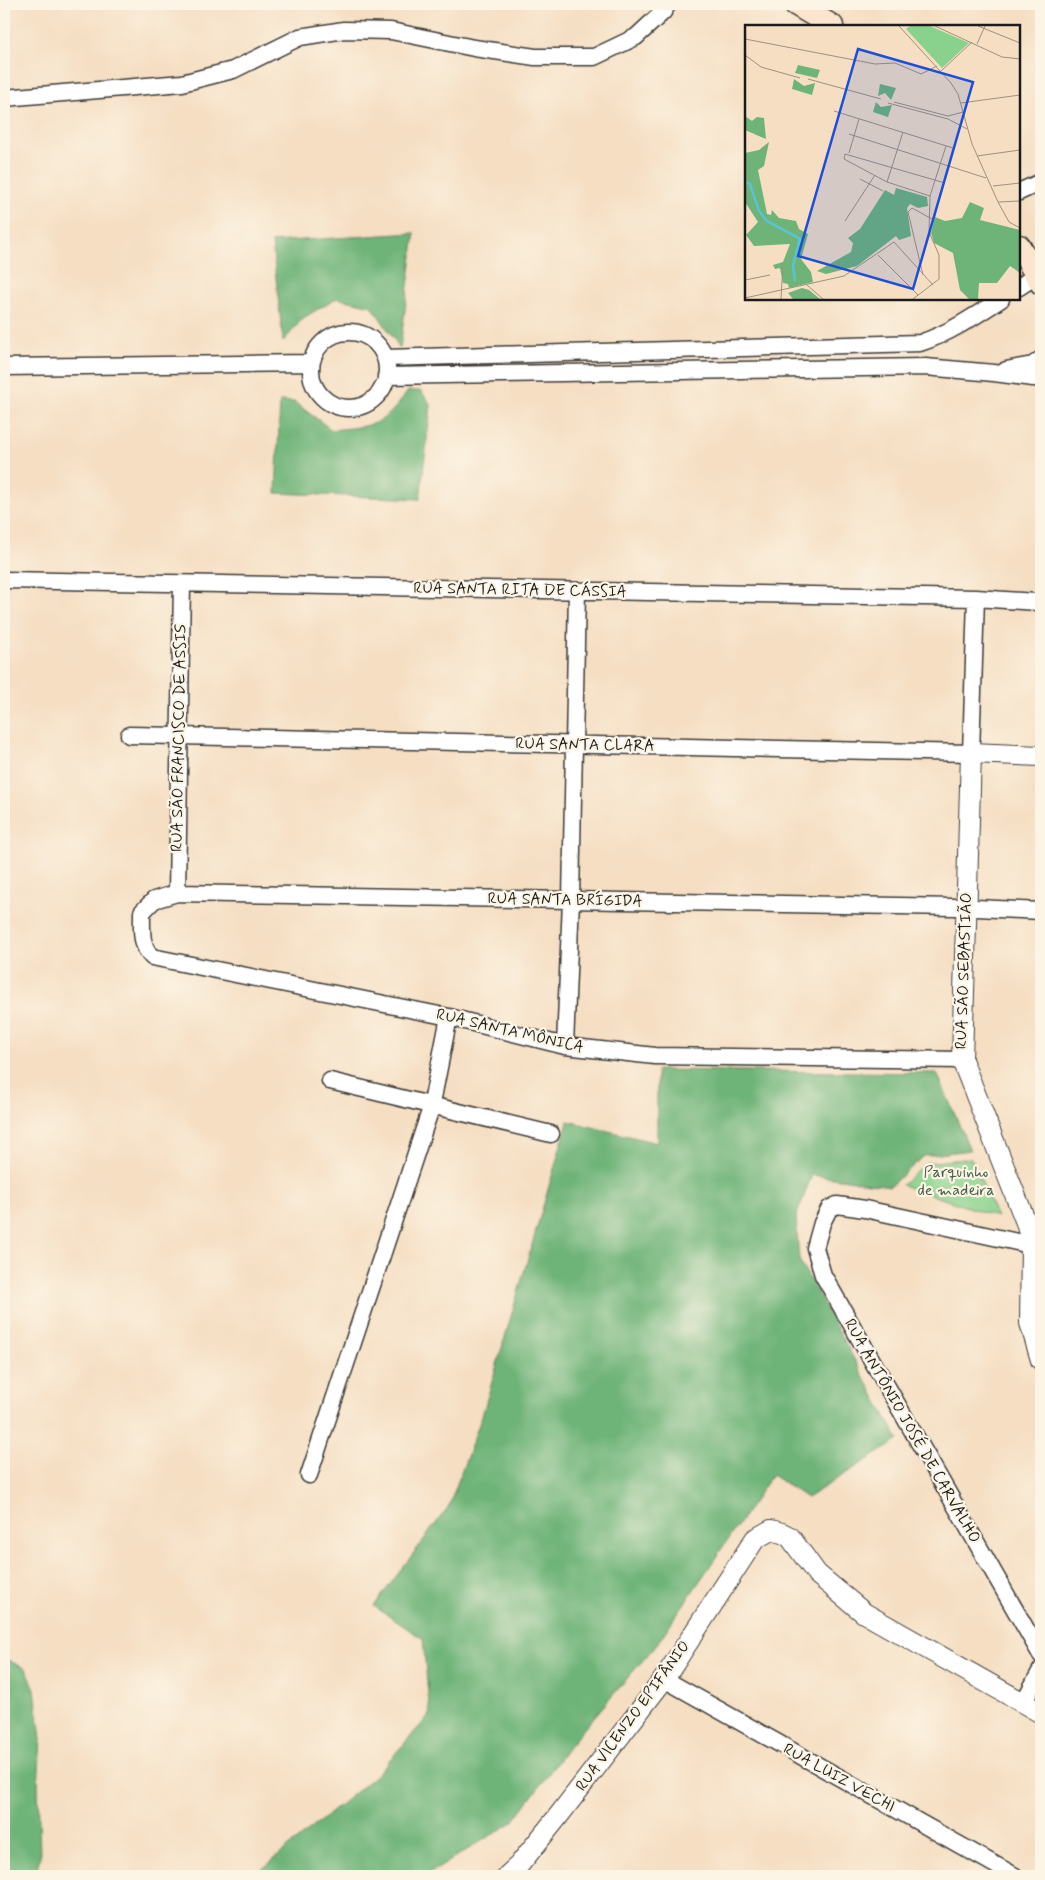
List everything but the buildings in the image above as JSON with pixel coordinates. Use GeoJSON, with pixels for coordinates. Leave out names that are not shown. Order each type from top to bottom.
{"type":"FeatureCollection","features":[{"type":"Feature","properties":{"kind":"main road"},"geometry":{"type":"LineString","coordinates":[[795,4],[830,25]]}},
{"type":"Feature","properties":{"kind":"main road"},"geometry":{"type":"LineString","coordinates":[[1020,249],[1032,282]]}},
{"type":"Feature","properties":{"kind":"street"},"geometry":{"type":"LineString","coordinates":[[4,98],[182,83],[233,70],[300,37],[344,30],[391,31],[474,48],[535,56],[594,57],[636,37],[663,12],[668,4]]}},
{"type":"Feature","properties":{"kind":"street"},"geometry":{"type":"LineString","coordinates":[[1020,192],[1041,182]]}},
{"type":"Feature","properties":{"kind":"street"},"geometry":{"type":"LineString","coordinates":[[385,358],[920,343],[962,325],[1000,300]]}},
{"type":"Feature","properties":{"kind":"street"},"geometry":{"type":"LineString","coordinates":[[346,332],[359,333],[370,338],[379,347],[385,358],[386,376],[382,388],[374,398],[363,405],[350,408],[326,401],[317,392],[312,380],[311,363],[316,351],[324,341],[334,335],[346,332]]}},
{"type":"Feature","properties":{"kind":"street"},"geometry":{"type":"LineString","coordinates":[[994,373],[1033,365],[1041,359]]}},
{"type":"Feature","properties":{"kind":"street"},"geometry":{"type":"LineString","coordinates":[[4,367],[311,363]]}},
{"type":"Feature","properties":{"kind":"street"},"geometry":{"type":"LineString","coordinates":[[386,376],[925,367],[1041,378]]}},
{"type":"Feature","properties":{"kind":"street","name":"RUA SANTA RITA DE CÁSSIA"},"geometry":{"type":"LineString","coordinates":[[4,580],[976,598],[1037,602]]}},
{"type":"Feature","properties":{"kind":"street","name":"RUA SÃO FRANCISCO DE ASSIS"},"geometry":{"type":"LineString","coordinates":[[177,893],[182,584]]}},
{"type":"Feature","properties":{"kind":"street"},"geometry":{"type":"LineString","coordinates":[[566,1046],[577,591]]}},
{"type":"Feature","properties":{"kind":"street","name":"RUA SÃO SEBASTIÃO"},"geometry":{"type":"LineString","coordinates":[[976,598],[962,1060],[1027,1225],[1031,1245],[1030,1323],[1041,1360]]}},
{"type":"Feature","properties":{"kind":"street","name":"RUA SANTA CLARA"},"geometry":{"type":"LineString","coordinates":[[128,735],[1041,756]]}},
{"type":"Feature","properties":{"kind":"street","name":"RUA SANTA BRÍGIDA"},"geometry":{"type":"LineString","coordinates":[[152,957],[143,943],[142,912],[154,900],[177,893],[1041,911]]}},
{"type":"Feature","properties":{"kind":"street","name":"RUA SANTA MÔNICA"},"geometry":{"type":"LineString","coordinates":[[152,957],[449,1017],[566,1046],[655,1056],[962,1060]]}},
{"type":"Feature","properties":{"kind":"street"},"geometry":{"type":"LineString","coordinates":[[308,1475],[431,1106],[449,1017]]}},
{"type":"Feature","properties":{"kind":"street"},"geometry":{"type":"LineString","coordinates":[[330,1081],[551,1134]]}},
{"type":"Feature","properties":{"kind":"street","name":"RUA ANTÔNIO JOSÉ DE CARVALHO"},"geometry":{"type":"LineString","coordinates":[[1031,1245],[837,1205],[829,1209],[822,1223],[815,1248],[823,1275],[1041,1655]]}},
{"type":"Feature","properties":{"kind":"street","name":"RUA VICENZO EPIFÂNIO"},"geometry":{"type":"LineString","coordinates":[[507,1876],[520,1865],[664,1679],[755,1539],[770,1530],[790,1537],[817,1574],[864,1613],[1023,1703]]}},
{"type":"Feature","properties":{"kind":"street"},"geometry":{"type":"LineString","coordinates":[[1041,1670],[1023,1703],[1041,1713]]}},
{"type":"Feature","properties":{"kind":"street","name":"RUA LUIZ VECHI"},"geometry":{"type":"LineString","coordinates":[[664,1679],[1015,1876]]}},
{"type":"Feature","properties":{"kind":"green space"},"geometry":{"type":"Polygon","coordinates":[[[415,233],[400,348],[372,306],[337,298],[303,318],[283,342],[272,242],[415,233]]]}},
{"type":"Feature","properties":{"kind":"green space"},"geometry":{"type":"Polygon","coordinates":[[[408,391],[421,391],[431,405],[420,499],[276,493],[280,401],[294,402],[332,430],[368,425],[384,418],[408,391]]]}},
{"type":"Feature","properties":{"kind":"green space"},"geometry":{"type":"Polygon","coordinates":[[[657,1070],[937,1073],[970,1150],[924,1156],[890,1186],[812,1175],[796,1217],[799,1260],[899,1440],[807,1498],[772,1475],[656,1645],[569,1746],[513,1822],[424,1876],[254,1876],[376,1775],[430,1715],[423,1639],[374,1606],[449,1506],[482,1416],[568,1121],[657,1143],[657,1070]]]}},
{"type":"Feature","properties":{"kind":"green space","name":"Parquinho de madeira"},"geometry":{"type":"Polygon","coordinates":[[[971,1158],[997,1217],[902,1185],[926,1163],[971,1158]]]}},
{"type":"Feature","properties":{"kind":"green space"},"geometry":{"type":"Polygon","coordinates":[[[4,1658],[26,1669],[35,1689],[41,1739],[38,1785],[40,1857],[36,1872],[32,1876],[4,1876],[4,1658]]]}}]}
